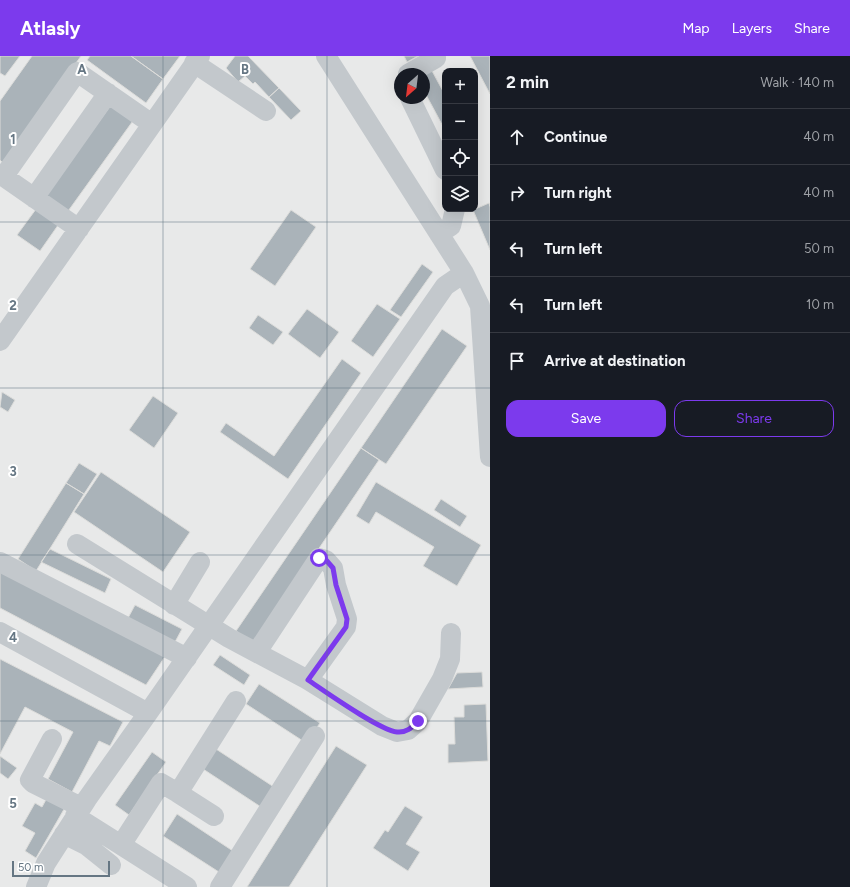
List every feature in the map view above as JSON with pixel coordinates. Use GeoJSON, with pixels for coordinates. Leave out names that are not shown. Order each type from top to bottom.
{"type":"FeatureCollection","features":[{"type":"Feature","properties":{"kind":"street"},"geometry":{"type":"LineString","coordinates":[[326,56],[464,273],[480,306],[487,374],[490,457]]}},
{"type":"Feature","properties":{"kind":"street"},"geometry":{"type":"LineString","coordinates":[[418,68],[436,58],[434,56]]}},
{"type":"Feature","properties":{"kind":"street"},"geometry":{"type":"LineString","coordinates":[[0,341],[197,60],[266,111]]}},
{"type":"Feature","properties":{"kind":"street"},"geometry":{"type":"LineString","coordinates":[[79,229],[2,175],[77,72],[152,124]]}},
{"type":"Feature","properties":{"kind":"street"},"geometry":{"type":"LineString","coordinates":[[34,198],[108,93]]}},
{"type":"Feature","properties":{"kind":"street"},"geometry":{"type":"LineString","coordinates":[[413,104],[442,164]]}},
{"type":"Feature","properties":{"kind":"street"},"geometry":{"type":"LineString","coordinates":[[439,234],[451,226],[454,212]]}},
{"type":"Feature","properties":{"kind":"street"},"geometry":{"type":"LineString","coordinates":[[36,887],[46,862],[78,812],[187,658],[445,286],[464,273]]}},
{"type":"Feature","properties":{"kind":"street"},"geometry":{"type":"LineString","coordinates":[[77,544],[209,626],[308,680],[382,726],[397,732],[408,730],[418,721],[450,659],[451,633]]}},
{"type":"Feature","properties":{"kind":"street"},"geometry":{"type":"LineString","coordinates":[[257,652],[319,558],[326,560],[333,568],[336,585],[347,619],[346,627],[308,680]]}},
{"type":"Feature","properties":{"kind":"street"},"geometry":{"type":"LineString","coordinates":[[0,562],[187,658]]}},
{"type":"Feature","properties":{"kind":"street"},"geometry":{"type":"LineString","coordinates":[[174,605],[200,562]]}},
{"type":"Feature","properties":{"kind":"street"},"geometry":{"type":"LineString","coordinates":[[0,632],[148,713]]}},
{"type":"Feature","properties":{"kind":"street"},"geometry":{"type":"LineString","coordinates":[[178,793],[236,701]]}},
{"type":"Feature","properties":{"kind":"street"},"geometry":{"type":"LineString","coordinates":[[220,887],[315,736]]}},
{"type":"Feature","properties":{"kind":"street"},"geometry":{"type":"LineString","coordinates":[[52,738],[30,780],[78,812],[121,845],[187,887]]}},
{"type":"Feature","properties":{"kind":"street"},"geometry":{"type":"LineString","coordinates":[[121,845],[161,783],[214,816]]}},
{"type":"Feature","properties":{"kind":"street"},"geometry":{"type":"LineString","coordinates":[[64,834],[86,845],[111,865]]}},
{"type":"Feature","properties":{"kind":"shaded area"},"geometry":{"type":"Polygon","coordinates":[[[0,56],[490,56],[490,887],[0,887],[0,56]]]}},
{"type":"Feature","properties":{"kind":"building"},"geometry":{"type":"Polygon","coordinates":[[[0,56],[20,56],[5,76],[0,73],[0,56]]]}},
{"type":"Feature","properties":{"kind":"building"},"geometry":{"type":"Polygon","coordinates":[[[32,56],[81,56],[4,164],[0,160],[0,101],[32,56]]]}},
{"type":"Feature","properties":{"kind":"building"},"geometry":{"type":"Polygon","coordinates":[[[90,56],[131,56],[163,79],[146,103],[87,60],[90,56]]]}},
{"type":"Feature","properties":{"kind":"building"},"geometry":{"type":"Polygon","coordinates":[[[131,56],[180,56],[163,79],[131,56]]]}},
{"type":"Feature","properties":{"kind":"building"},"geometry":{"type":"Polygon","coordinates":[[[235,56],[248,56],[279,88],[269,97],[255,82],[253,84],[245,76],[238,82],[226,68],[235,56]]]}},
{"type":"Feature","properties":{"kind":"building"},"geometry":{"type":"Polygon","coordinates":[[[404,56],[418,56],[407,62],[404,56]]]}},
{"type":"Feature","properties":{"kind":"building"},"geometry":{"type":"Polygon","coordinates":[[[470,56],[490,56],[490,94],[478,71],[478,68],[476,68],[470,56]]]}},
{"type":"Feature","properties":{"kind":"building"},"geometry":{"type":"Polygon","coordinates":[[[431,69],[442,89],[442,124],[430,102],[431,69]]]}},
{"type":"Feature","properties":{"kind":"building"},"geometry":{"type":"Polygon","coordinates":[[[279,88],[301,111],[291,120],[269,97],[279,88]]]}},
{"type":"Feature","properties":{"kind":"building"},"geometry":{"type":"Polygon","coordinates":[[[113,102],[135,118],[66,214],[44,198],[113,102]]]}},
{"type":"Feature","properties":{"kind":"building"},"geometry":{"type":"Polygon","coordinates":[[[489,203],[490,250],[474,212],[478,212],[478,208],[489,203]]]}},
{"type":"Feature","properties":{"kind":"building"},"geometry":{"type":"Polygon","coordinates":[[[39,205],[61,221],[40,251],[17,235],[39,205]]]}},
{"type":"Feature","properties":{"kind":"building"},"geometry":{"type":"Polygon","coordinates":[[[291,210],[316,227],[275,286],[250,269],[291,210]]]}},
{"type":"Feature","properties":{"kind":"building"},"geometry":{"type":"Polygon","coordinates":[[[422,264],[433,272],[401,317],[390,310],[422,264]]]}},
{"type":"Feature","properties":{"kind":"building"},"geometry":{"type":"Polygon","coordinates":[[[377,304],[400,319],[373,357],[351,341],[377,304]]]}},
{"type":"Feature","properties":{"kind":"building"},"geometry":{"type":"Polygon","coordinates":[[[307,309],[339,332],[320,358],[288,334],[307,309]]]}},
{"type":"Feature","properties":{"kind":"building"},"geometry":{"type":"Polygon","coordinates":[[[258,315],[283,332],[273,345],[249,328],[258,315]]]}},
{"type":"Feature","properties":{"kind":"building"},"geometry":{"type":"Polygon","coordinates":[[[442,329],[467,346],[386,464],[361,448],[442,329]]]}},
{"type":"Feature","properties":{"kind":"building"},"geometry":{"type":"Polygon","coordinates":[[[342,359],[361,373],[288,479],[220,432],[226,423],[274,456],[342,359]]]}},
{"type":"Feature","properties":{"kind":"building"},"geometry":{"type":"Polygon","coordinates":[[[2,392],[15,400],[8,412],[0,407],[2,392]]]}},
{"type":"Feature","properties":{"kind":"building"},"geometry":{"type":"Polygon","coordinates":[[[153,396],[178,413],[154,448],[129,430],[153,396]]]}},
{"type":"Feature","properties":{"kind":"building"},"geometry":{"type":"Polygon","coordinates":[[[361,448],[379,460],[254,644],[236,631],[361,448]]]}},
{"type":"Feature","properties":{"kind":"building"},"geometry":{"type":"Polygon","coordinates":[[[79,463],[97,474],[84,494],[66,483],[79,463]]]}},
{"type":"Feature","properties":{"kind":"building"},"geometry":{"type":"Polygon","coordinates":[[[101,472],[190,532],[163,572],[74,512],[101,472]]]}},
{"type":"Feature","properties":{"kind":"building"},"geometry":{"type":"Polygon","coordinates":[[[376,482],[481,545],[457,586],[423,566],[434,547],[376,512],[369,524],[356,516],[376,482]]]}},
{"type":"Feature","properties":{"kind":"building"},"geometry":{"type":"Polygon","coordinates":[[[66,483],[84,494],[36,571],[18,559],[66,483]]]}},
{"type":"Feature","properties":{"kind":"building"},"geometry":{"type":"Polygon","coordinates":[[[441,499],[467,516],[460,527],[434,510],[441,499]]]}},
{"type":"Feature","properties":{"kind":"building"},"geometry":{"type":"Polygon","coordinates":[[[50,549],[111,579],[105,593],[41,562],[50,549]]]}},
{"type":"Feature","properties":{"kind":"building"},"geometry":{"type":"Polygon","coordinates":[[[0,564],[168,652],[146,685],[0,608],[0,564]]]}},
{"type":"Feature","properties":{"kind":"building"},"geometry":{"type":"Polygon","coordinates":[[[135,605],[182,629],[175,642],[128,618],[135,605]]]}},
{"type":"Feature","properties":{"kind":"building"},"geometry":{"type":"Polygon","coordinates":[[[220,655],[250,675],[244,685],[213,665],[220,655]]]}},
{"type":"Feature","properties":{"kind":"building"},"geometry":{"type":"Polygon","coordinates":[[[0,659],[123,722],[110,746],[99,741],[72,792],[48,779],[73,732],[25,707],[0,754],[0,659]]]}},
{"type":"Feature","properties":{"kind":"building"},"geometry":{"type":"Polygon","coordinates":[[[482,672],[483,687],[448,689],[457,673],[482,672]]]}},
{"type":"Feature","properties":{"kind":"building"},"geometry":{"type":"Polygon","coordinates":[[[259,684],[320,723],[306,743],[246,704],[259,684]]]}},
{"type":"Feature","properties":{"kind":"building"},"geometry":{"type":"Polygon","coordinates":[[[486,704],[488,761],[448,763],[448,744],[455,744],[454,717],[464,717],[464,705],[486,704]]]}},
{"type":"Feature","properties":{"kind":"building"},"geometry":{"type":"Polygon","coordinates":[[[336,746],[367,765],[289,887],[247,887],[336,746]]]}},
{"type":"Feature","properties":{"kind":"building"},"geometry":{"type":"Polygon","coordinates":[[[216,749],[277,789],[264,809],[203,769],[216,749]]]}},
{"type":"Feature","properties":{"kind":"building"},"geometry":{"type":"Polygon","coordinates":[[[152,752],[166,762],[129,815],[115,805],[152,752]]]}},
{"type":"Feature","properties":{"kind":"building"},"geometry":{"type":"Polygon","coordinates":[[[0,756],[17,768],[8,779],[0,773],[0,756]]]}},
{"type":"Feature","properties":{"kind":"building"},"geometry":{"type":"Polygon","coordinates":[[[49,794],[67,804],[36,858],[25,851],[35,833],[22,826],[35,803],[42,807],[49,794]]]}},
{"type":"Feature","properties":{"kind":"building"},"geometry":{"type":"Polygon","coordinates":[[[405,806],[423,817],[406,844],[420,852],[408,871],[373,848],[385,830],[388,832],[405,806]]]}},
{"type":"Feature","properties":{"kind":"building"},"geometry":{"type":"Polygon","coordinates":[[[177,814],[236,853],[222,874],[163,836],[177,814]]]}},
{"type":"Feature","properties":{"kind":"route"},"geometry":{"type":"LineString","coordinates":[[319,558],[326,560],[333,568],[336,585],[347,619],[346,627],[308,680],[382,726],[397,732],[408,730],[418,721]]}}]}
